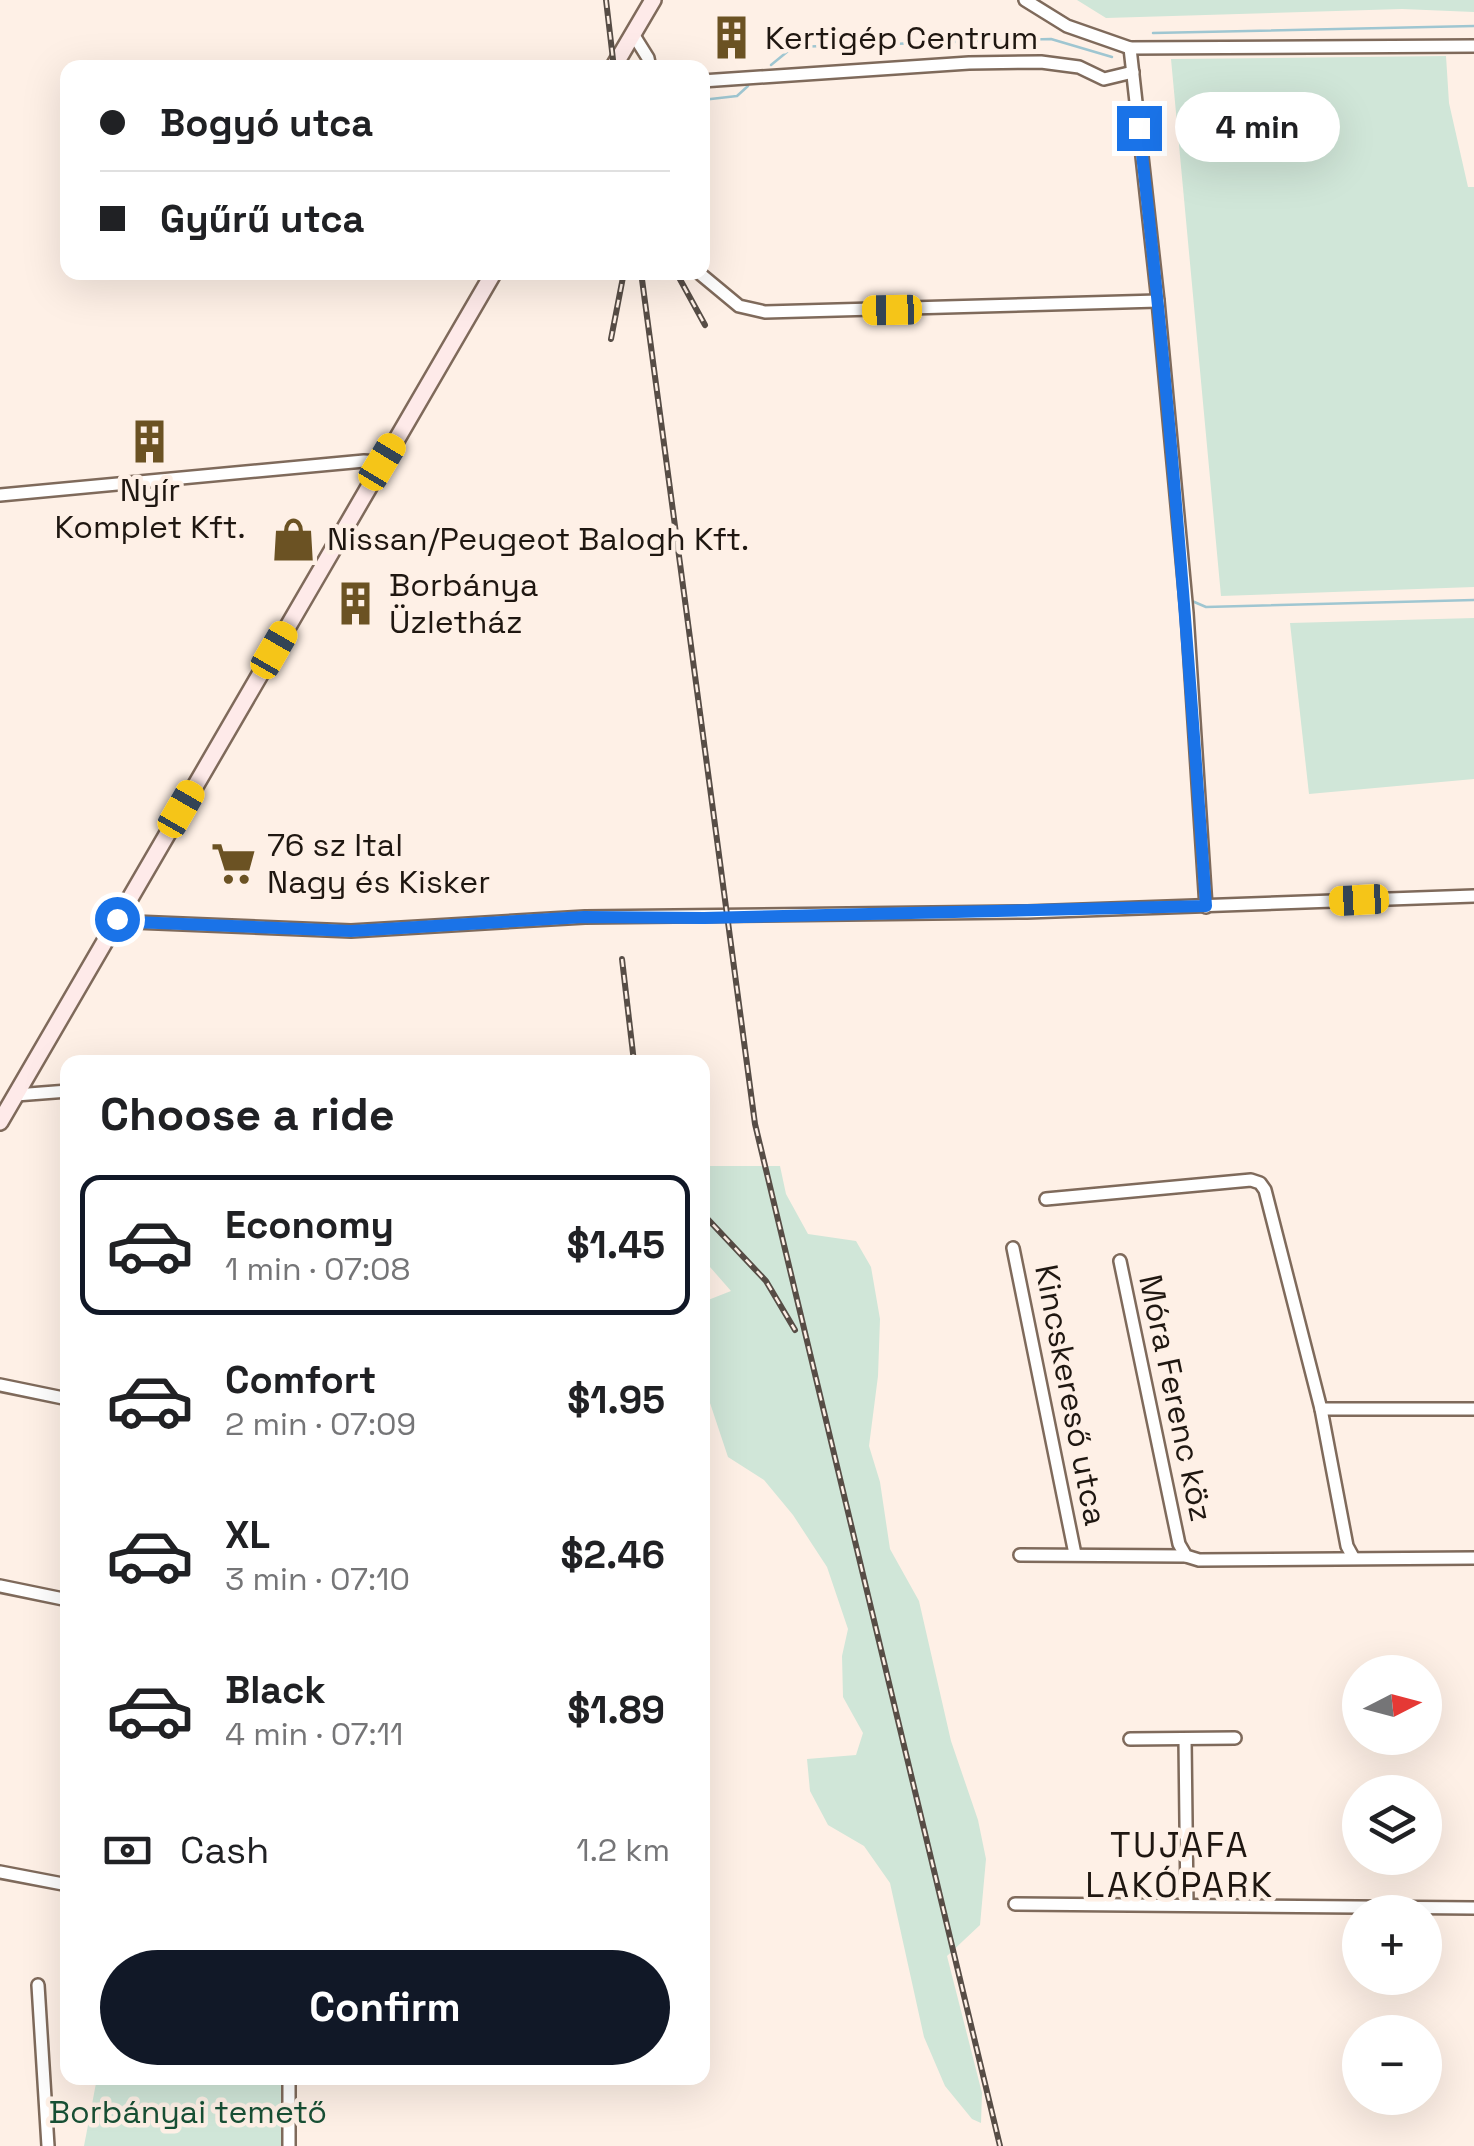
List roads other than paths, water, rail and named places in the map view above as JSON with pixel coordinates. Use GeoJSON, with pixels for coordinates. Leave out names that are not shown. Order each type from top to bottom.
{"type":"FeatureCollection","features":[{"type":"Feature","properties":{"kind":"main road"},"geometry":{"type":"LineString","coordinates":[[617,60],[652,0]]}},
{"type":"Feature","properties":{"kind":"main road"},"geometry":{"type":"LineString","coordinates":[[0,1122],[489,280]]}},
{"type":"Feature","properties":{"kind":"street"},"geometry":{"type":"LineString","coordinates":[[1025,0],[1067,26],[1130,48],[1474,46]]}},
{"type":"Feature","properties":{"kind":"street"},"geometry":{"type":"LineString","coordinates":[[632,34],[648,60]]}},
{"type":"Feature","properties":{"kind":"street"},"geometry":{"type":"LineString","coordinates":[[1130,48],[1186,614],[1206,906]]}},
{"type":"Feature","properties":{"kind":"street"},"geometry":{"type":"LineString","coordinates":[[710,80],[968,63],[1041,62],[1079,67],[1104,79],[1133,72]]}},
{"type":"Feature","properties":{"kind":"street"},"geometry":{"type":"LineString","coordinates":[[708,280],[739,306],[765,312],[1158,301]]}},
{"type":"Feature","properties":{"kind":"street"},"geometry":{"type":"LineString","coordinates":[[0,495],[382,462]]}},
{"type":"Feature","properties":{"kind":"street"},"geometry":{"type":"LineString","coordinates":[[117,919],[351,931],[584,917],[704,918],[1474,896]]}},
{"type":"Feature","properties":{"kind":"street"},"geometry":{"type":"LineString","coordinates":[[16,1094],[60,1092]]}},
{"type":"Feature","properties":{"kind":"street"},"geometry":{"type":"LineString","coordinates":[[1046,1199],[1260,1182],[1320,1409],[1347,1546],[1353,1556]]}},
{"type":"Feature","properties":{"kind":"street","name":"Kincskereső utca"},"geometry":{"type":"LineString","coordinates":[[1013,1248],[1075,1554]]}},
{"type":"Feature","properties":{"kind":"street","name":"Móra Ferenc köz"},"geometry":{"type":"LineString","coordinates":[[1120,1261],[1179,1544],[1186,1556],[1199,1560],[1474,1558]]}},
{"type":"Feature","properties":{"kind":"street"},"geometry":{"type":"LineString","coordinates":[[0,1385],[60,1397]]}},
{"type":"Feature","properties":{"kind":"street"},"geometry":{"type":"LineString","coordinates":[[1320,1409],[1474,1410]]}},
{"type":"Feature","properties":{"kind":"street"},"geometry":{"type":"LineString","coordinates":[[1020,1555],[1186,1556]]}},
{"type":"Feature","properties":{"kind":"street"},"geometry":{"type":"LineString","coordinates":[[0,1586],[60,1598]]}},
{"type":"Feature","properties":{"kind":"street"},"geometry":{"type":"LineString","coordinates":[[1130,1739],[1235,1738]]}},
{"type":"Feature","properties":{"kind":"street"},"geometry":{"type":"LineString","coordinates":[[1185,1739],[1187,1906]]}},
{"type":"Feature","properties":{"kind":"street"},"geometry":{"type":"LineString","coordinates":[[0,1872],[60,1883]]}},
{"type":"Feature","properties":{"kind":"street"},"geometry":{"type":"LineString","coordinates":[[1015,1904],[1474,1908]]}},
{"type":"Feature","properties":{"kind":"street"},"geometry":{"type":"LineString","coordinates":[[38,1985],[48,2146]]}},
{"type":"Feature","properties":{"kind":"street"},"geometry":{"type":"LineString","coordinates":[[288,2085],[289,2146]]}},
{"type":"Feature","properties":{"kind":"waterway"},"geometry":{"type":"LineString","coordinates":[[1153,33],[1474,26]]}},
{"type":"Feature","properties":{"kind":"waterway"},"geometry":{"type":"LineString","coordinates":[[771,65],[793,47],[1051,39],[1112,57]]}},
{"type":"Feature","properties":{"kind":"waterway"},"geometry":{"type":"LineString","coordinates":[[710,99],[737,96],[748,86]]}},
{"type":"Feature","properties":{"kind":"waterway"},"geometry":{"type":"LineString","coordinates":[[1192,601],[1206,607],[1474,600]]}},
{"type":"Feature","properties":{"kind":"railway"},"geometry":{"type":"LineString","coordinates":[[606,0],[613,60]]}},
{"type":"Feature","properties":{"kind":"railway"},"geometry":{"type":"LineString","coordinates":[[611,339],[622,280]]}},
{"type":"Feature","properties":{"kind":"railway"},"geometry":{"type":"LineString","coordinates":[[642,280],[755,1124],[1000,2146]]}},
{"type":"Feature","properties":{"kind":"railway"},"geometry":{"type":"LineString","coordinates":[[680,280],[705,325]]}},
{"type":"Feature","properties":{"kind":"railway"},"geometry":{"type":"LineString","coordinates":[[622,959],[633,1055]]}},
{"type":"Feature","properties":{"kind":"railway"},"geometry":{"type":"LineString","coordinates":[[710,1222],[766,1281],[795,1330]]}},
{"type":"Feature","properties":{"kind":"place","name":"Kertigép Centrum"},"geometry":{"type":"Point","coordinates":[732,38]}},
{"type":"Feature","properties":{"kind":"place","name":"Nyír Komplet Kft."},"geometry":{"type":"Point","coordinates":[150,442]}},
{"type":"Feature","properties":{"kind":"place","name":"Nissan/Peugeot Balogh Kft."},"geometry":{"type":"Point","coordinates":[294,539]}},
{"type":"Feature","properties":{"kind":"place","name":"Borbánya Üzletház"},"geometry":{"type":"Point","coordinates":[356,603]}},
{"type":"Feature","properties":{"kind":"place","name":"76 sz Ital Nagy és Kisker"},"geometry":{"type":"Point","coordinates":[234,863]}},
{"type":"Feature","properties":{"kind":"district","name":"TUJAFA LAKÓPARK"},"geometry":{"type":"Point","coordinates":[1180,1865]}},
{"type":"Feature","properties":{"kind":"park label","name":"Borbányai temető"},"geometry":{"type":"Point","coordinates":[188,2112]}}]}
